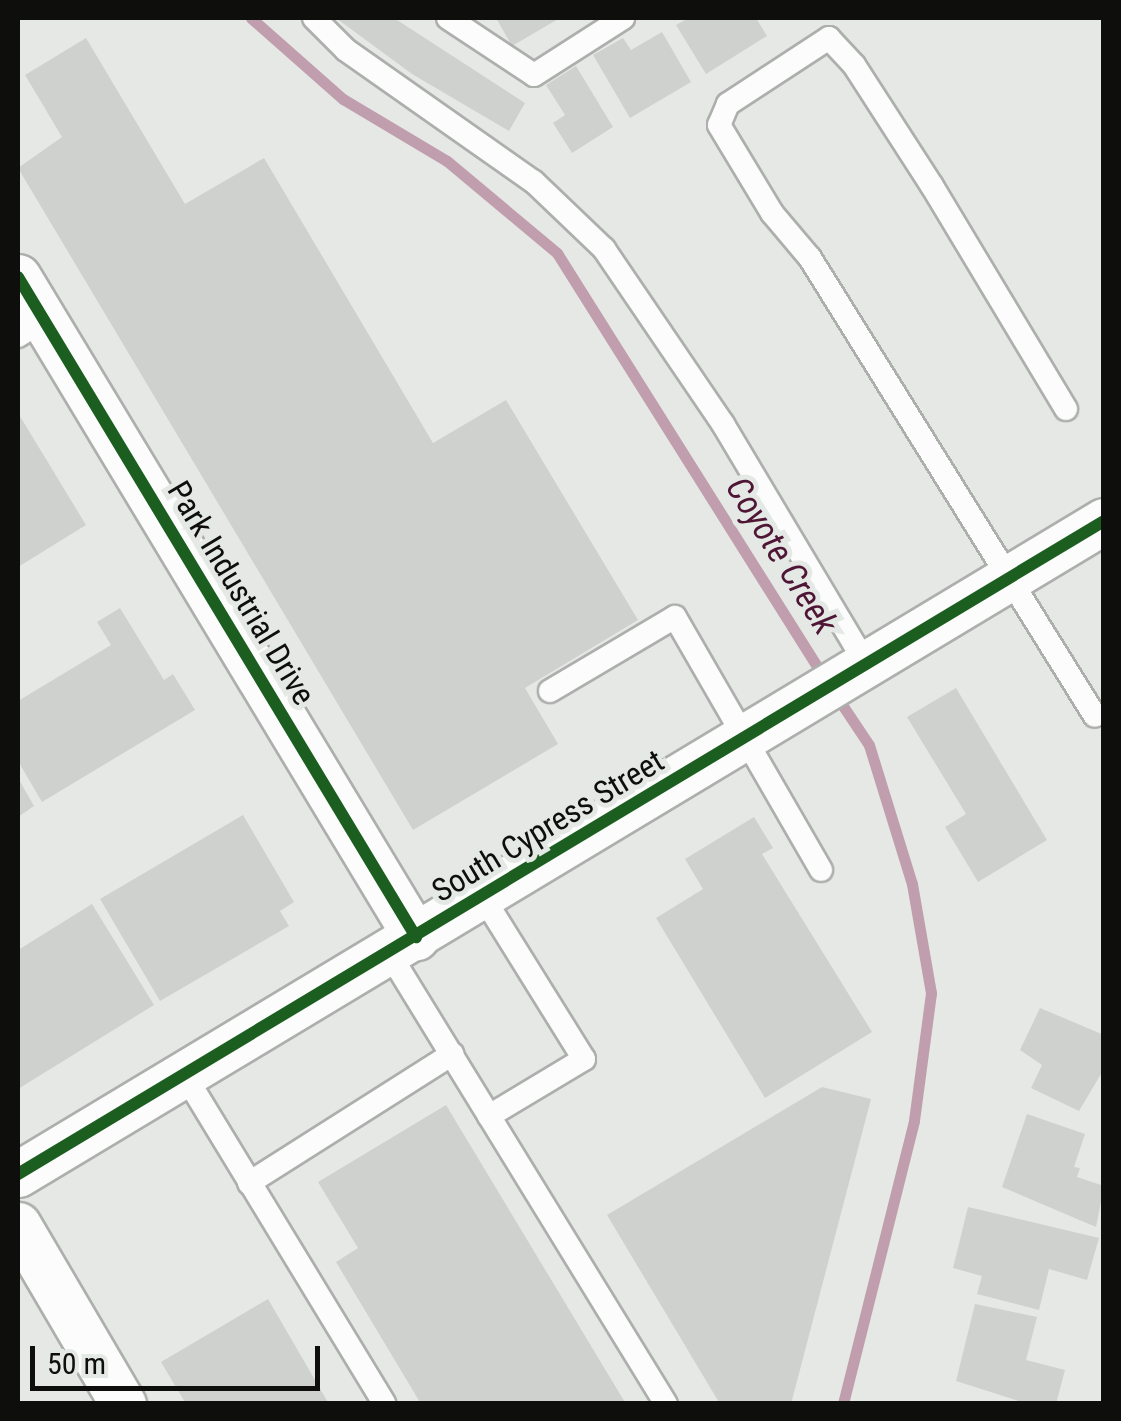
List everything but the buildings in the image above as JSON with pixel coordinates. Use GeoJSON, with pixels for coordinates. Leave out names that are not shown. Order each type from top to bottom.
{"type":"FeatureCollection","features":[{"type":"Feature","properties":{"kind":"street","name":"Park Industrial Drive"},"geometry":{"type":"LineString","coordinates":[[18,277],[31,328],[403,945]]}},
{"type":"Feature","properties":{"kind":"street","name":"South Cypress Street"},"geometry":{"type":"LineString","coordinates":[[18,1174],[1104,521]]}},
{"type":"Feature","properties":{"kind":"street"},"geometry":{"type":"LineString","coordinates":[[18,1226],[123,1404]]}},
{"type":"Feature","properties":{"kind":"lane"},"geometry":{"type":"LineString","coordinates":[[314,18],[346,50],[534,182],[604,249],[724,424],[856,673]]}},
{"type":"Feature","properties":{"kind":"lane"},"geometry":{"type":"LineString","coordinates":[[448,18],[534,74],[623,18]]}},
{"type":"Feature","properties":{"kind":"lane"},"geometry":{"type":"LineString","coordinates":[[1066,409],[932,186],[854,64],[829,38],[728,104],[719,125],[1011,578],[1095,716]]}},
{"type":"Feature","properties":{"kind":"lane"},"geometry":{"type":"LineString","coordinates":[[550,692],[676,617],[821,870]]}},
{"type":"Feature","properties":{"kind":"lane"},"geometry":{"type":"LineString","coordinates":[[483,896],[584,1059],[489,1116]]}},
{"type":"Feature","properties":{"kind":"lane"},"geometry":{"type":"LineString","coordinates":[[403,945],[452,1054],[666,1404]]}},
{"type":"Feature","properties":{"kind":"lane"},"geometry":{"type":"LineString","coordinates":[[249,1183],[452,1054]]}},
{"type":"Feature","properties":{"kind":"lane"},"geometry":{"type":"LineString","coordinates":[[184,1074],[385,1404]]}},
{"type":"Feature","properties":{"kind":"waterway","name":"Coyote Creek"},"geometry":{"type":"LineString","coordinates":[[251,18],[343,99],[447,161],[557,253],[825,679]]}},
{"type":"Feature","properties":{"kind":"waterway","name":"Coyote Creek"},"geometry":{"type":"LineString","coordinates":[[835,694],[869,745],[912,884],[931,993],[914,1121],[843,1404]]}},
{"type":"Feature","properties":{"kind":"cycle path"},"geometry":{"type":"LineString","coordinates":[[18,277],[416,937]]}},
{"type":"Feature","properties":{"kind":"cycle path"},"geometry":{"type":"LineString","coordinates":[[18,1174],[1104,521]]}}]}
